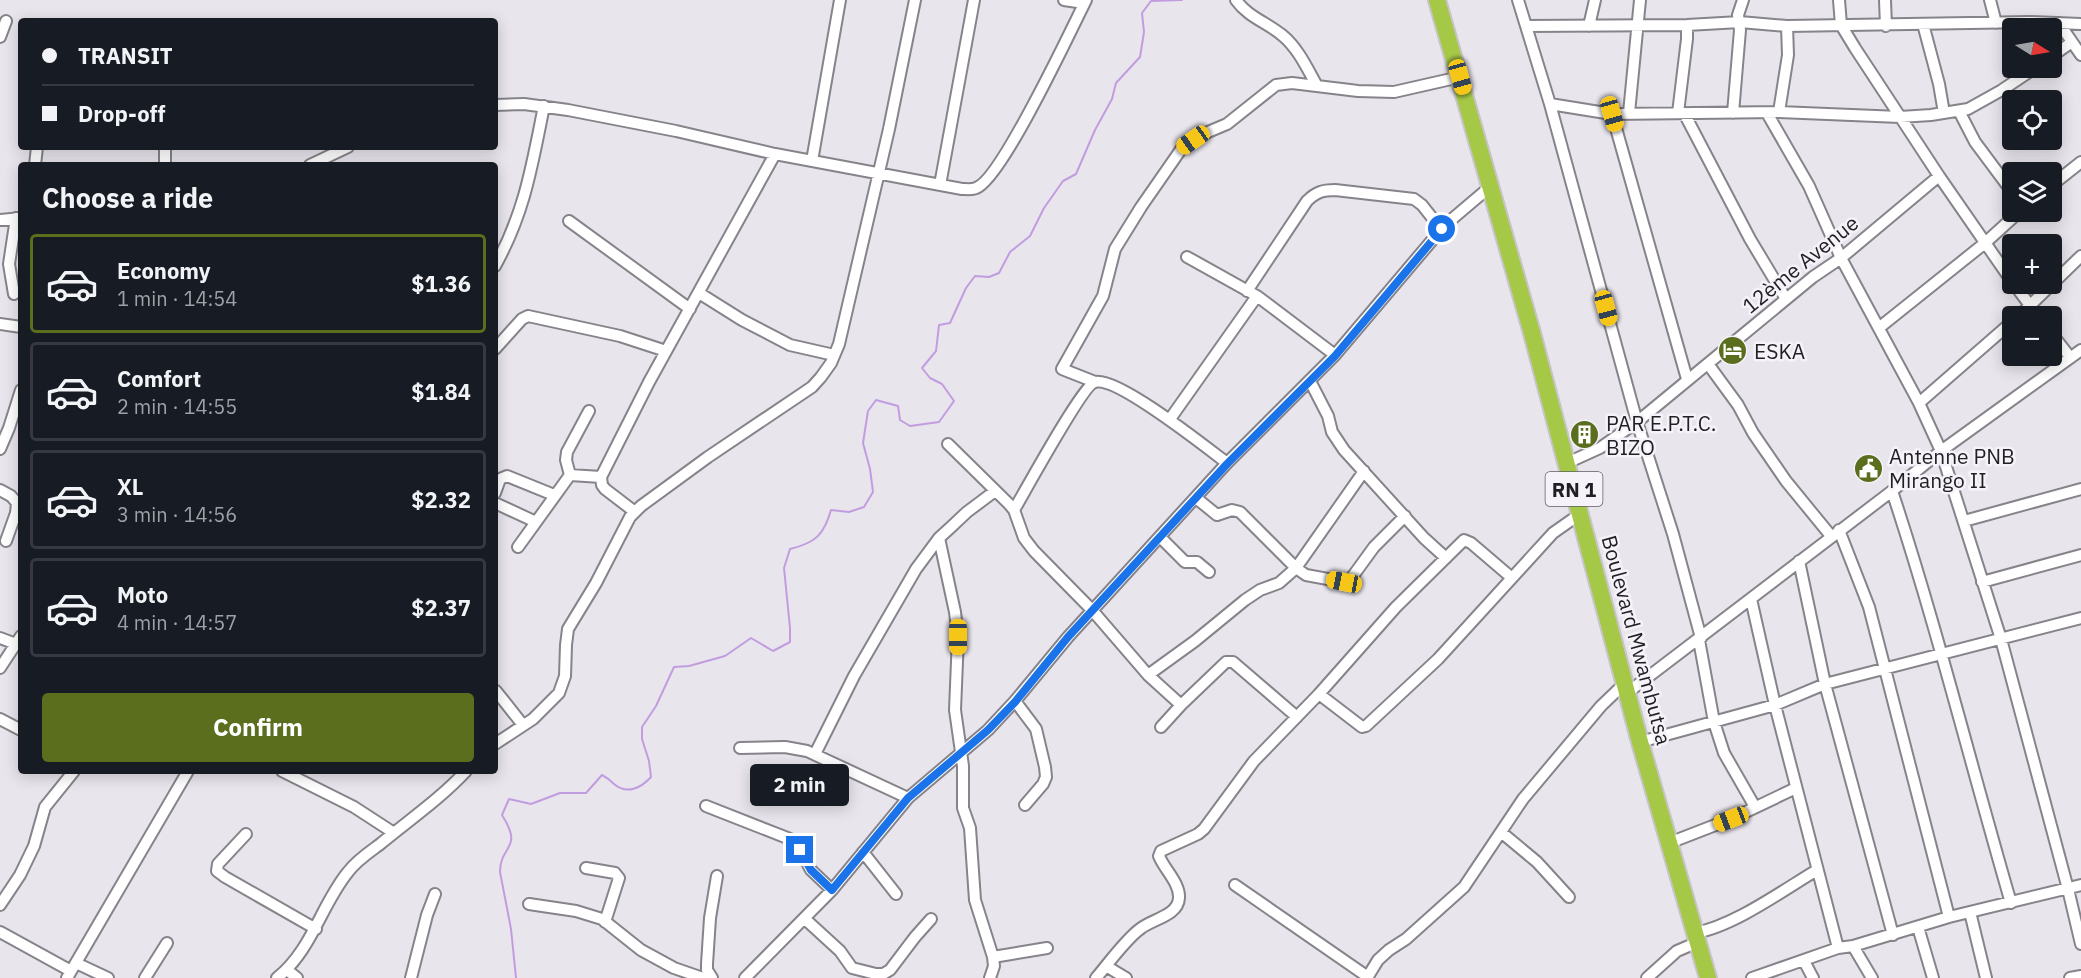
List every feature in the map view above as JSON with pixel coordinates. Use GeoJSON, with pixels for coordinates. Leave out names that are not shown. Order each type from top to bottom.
{"type":"FeatureCollection","features":[{"type":"Feature","properties":{"kind":"highway","name":"Boulevard Mwambutsa"},"geometry":{"type":"LineString","coordinates":[[1437,0],[1567,463],[1640,742],[1708,978]]}},
{"type":"Feature","properties":{"kind":"street"},"geometry":{"type":"LineString","coordinates":[[812,161],[840,0]]}},
{"type":"Feature","properties":{"kind":"street"},"geometry":{"type":"LineString","coordinates":[[498,742],[538,715],[559,693],[565,676],[568,629],[596,583],[623,528],[635,512],[708,457],[812,387],[822,377],[834,355],[844,322],[889,129],[915,0]]}},
{"type":"Feature","properties":{"kind":"street"},"geometry":{"type":"LineString","coordinates":[[940,185],[974,0]]}},
{"type":"Feature","properties":{"kind":"street"},"geometry":{"type":"LineString","coordinates":[[498,105],[544,106],[675,131],[775,154],[962,189],[977,188],[989,178],[1017,133],[1085,2],[1064,0]]}},
{"type":"Feature","properties":{"kind":"street"},"geometry":{"type":"LineString","coordinates":[[1236,0],[1241,8],[1281,34],[1292,45],[1317,87]]}},
{"type":"Feature","properties":{"kind":"street"},"geometry":{"type":"LineString","coordinates":[[1518,0],[1550,104],[1637,422],[1673,534],[1700,639],[1714,722],[1727,759],[1755,807]]}},
{"type":"Feature","properties":{"kind":"street"},"geometry":{"type":"LineString","coordinates":[[1588,26],[1595,0]]}},
{"type":"Feature","properties":{"kind":"street"},"geometry":{"type":"LineString","coordinates":[[1629,112],[1640,0]]}},
{"type":"Feature","properties":{"kind":"street"},"geometry":{"type":"LineString","coordinates":[[1733,113],[1740,22],[1739,7],[1743,0]]}},
{"type":"Feature","properties":{"kind":"street"},"geometry":{"type":"LineString","coordinates":[[1839,0],[1841,25],[1939,176],[2002,267]]}},
{"type":"Feature","properties":{"kind":"street"},"geometry":{"type":"LineString","coordinates":[[1885,0],[1886,26]]}},
{"type":"Feature","properties":{"kind":"street"},"geometry":{"type":"LineString","coordinates":[[1990,0],[1996,23]]}},
{"type":"Feature","properties":{"kind":"street"},"geometry":{"type":"LineString","coordinates":[[0,37],[6,21]]}},
{"type":"Feature","properties":{"kind":"street"},"geometry":{"type":"LineString","coordinates":[[1526,26],[1552,24],[1638,26],[1740,22],[1787,26],[2002,23]]}},
{"type":"Feature","properties":{"kind":"street"},"geometry":{"type":"LineString","coordinates":[[2062,23],[2081,24]]}},
{"type":"Feature","properties":{"kind":"street"},"geometry":{"type":"LineString","coordinates":[[1923,24],[1939,84],[1944,114]]}},
{"type":"Feature","properties":{"kind":"street"},"geometry":{"type":"LineString","coordinates":[[1687,25],[1681,113],[1750,239],[1786,299]]}},
{"type":"Feature","properties":{"kind":"street"},"geometry":{"type":"LineString","coordinates":[[1779,112],[1788,55],[1787,26]]}},
{"type":"Feature","properties":{"kind":"street"},"geometry":{"type":"LineString","coordinates":[[2062,27],[2081,55]]}},
{"type":"Feature","properties":{"kind":"street"},"geometry":{"type":"LineString","coordinates":[[2062,49],[2072,42]]}},
{"type":"Feature","properties":{"kind":"street"},"geometry":{"type":"LineString","coordinates":[[1227,464],[1170,419],[1120,390],[1062,369],[1103,296],[1115,249],[1182,148],[1208,132],[1227,124],[1276,85],[1292,83],[1358,91],[1394,92],[1460,77]]}},
{"type":"Feature","properties":{"kind":"street"},"geometry":{"type":"LineString","coordinates":[[1550,104],[1612,114],[1779,112],[1900,117],[1944,114],[1968,109],[2019,78]]}},
{"type":"Feature","properties":{"kind":"street"},"geometry":{"type":"LineString","coordinates":[[498,261],[509,241],[521,210],[544,106]]}},
{"type":"Feature","properties":{"kind":"street"},"geometry":{"type":"LineString","coordinates":[[1959,111],[1975,142],[2002,178]]}},
{"type":"Feature","properties":{"kind":"street"},"geometry":{"type":"LineString","coordinates":[[1767,113],[1809,186],[1841,258],[1880,327],[1941,451],[2001,639],[2081,944]]}},
{"type":"Feature","properties":{"kind":"street"},"geometry":{"type":"LineString","coordinates":[[1612,114],[1687,379]]}},
{"type":"Feature","properties":{"kind":"street"},"geometry":{"type":"LineString","coordinates":[[316,162],[342,150]]}},
{"type":"Feature","properties":{"kind":"street"},"geometry":{"type":"LineString","coordinates":[[635,512],[605,489],[601,477],[666,351],[775,154]]}},
{"type":"Feature","properties":{"kind":"street"},"geometry":{"type":"LineString","coordinates":[[2062,177],[2081,162]]}},
{"type":"Feature","properties":{"kind":"street","name":"12ème Avenue"},"geometry":{"type":"LineString","coordinates":[[1567,463],[1600,448],[1637,422],[1939,176]]}},
{"type":"Feature","properties":{"kind":"street"},"geometry":{"type":"LineString","coordinates":[[748,977],[832,890],[908,798],[961,753],[1015,702],[1092,610],[1227,464],[1335,356],[1442,229],[1491,186]]}},
{"type":"Feature","properties":{"kind":"street"},"geometry":{"type":"LineString","coordinates":[[1170,419],[1252,293],[1307,201],[1314,194],[1323,190],[1335,190],[1414,199],[1442,229]]}},
{"type":"Feature","properties":{"kind":"street"},"geometry":{"type":"LineString","coordinates":[[0,220],[18,218]]}},
{"type":"Feature","properties":{"kind":"street"},"geometry":{"type":"LineString","coordinates":[[569,220],[690,309]]}},
{"type":"Feature","properties":{"kind":"street"},"geometry":{"type":"LineString","coordinates":[[1880,327],[2008,222]]}},
{"type":"Feature","properties":{"kind":"street"},"geometry":{"type":"LineString","coordinates":[[14,294],[9,264],[18,223]]}},
{"type":"Feature","properties":{"kind":"street"},"geometry":{"type":"LineString","coordinates":[[2031,306],[2081,256]]}},
{"type":"Feature","properties":{"kind":"street"},"geometry":{"type":"LineString","coordinates":[[1187,257],[1252,293],[1335,356]]}},
{"type":"Feature","properties":{"kind":"street"},"geometry":{"type":"LineString","coordinates":[[699,293],[742,320],[790,345],[834,355]]}},
{"type":"Feature","properties":{"kind":"street"},"geometry":{"type":"LineString","coordinates":[[498,346],[522,319],[528,316],[620,336],[666,351]]}},
{"type":"Feature","properties":{"kind":"street"},"geometry":{"type":"LineString","coordinates":[[0,324],[18,327]]}},
{"type":"Feature","properties":{"kind":"street"},"geometry":{"type":"LineString","coordinates":[[1919,403],[2002,331]]}},
{"type":"Feature","properties":{"kind":"street"},"geometry":{"type":"LineString","coordinates":[[2062,347],[2070,357]]}},
{"type":"Feature","properties":{"kind":"street"},"geometry":{"type":"LineString","coordinates":[[1235,885],[1368,977],[1378,960],[1406,939],[1459,892],[1530,790],[1601,706],[1700,639],[1941,451],[2081,350]]}},
{"type":"Feature","properties":{"kind":"street"},"geometry":{"type":"LineString","coordinates":[[1708,364],[1738,405],[1753,433],[1780,473],[1835,533],[1869,607],[1950,917]]}},
{"type":"Feature","properties":{"kind":"street"},"geometry":{"type":"LineString","coordinates":[[1310,381],[1328,417],[1332,432],[1344,450],[1424,538],[1446,558]]}},
{"type":"Feature","properties":{"kind":"street"},"geometry":{"type":"LineString","coordinates":[[1014,510],[1074,408],[1089,385],[1095,382]]}},
{"type":"Feature","properties":{"kind":"street"},"geometry":{"type":"LineString","coordinates":[[0,449],[18,400]]}},
{"type":"Feature","properties":{"kind":"street"},"geometry":{"type":"LineString","coordinates":[[570,475],[566,460],[567,452],[589,411]]}},
{"type":"Feature","properties":{"kind":"street"},"geometry":{"type":"LineString","coordinates":[[948,444],[1014,510],[1024,538],[1034,551],[1092,610],[1148,675],[1181,705]]}},
{"type":"Feature","properties":{"kind":"street"},"geometry":{"type":"LineString","coordinates":[[1148,675],[1195,641],[1245,600],[1260,590],[1279,583],[1296,568],[1364,471]]}},
{"type":"Feature","properties":{"kind":"street"},"geometry":{"type":"LineString","coordinates":[[570,475],[601,477]]}},
{"type":"Feature","properties":{"kind":"street"},"geometry":{"type":"LineString","coordinates":[[518,547],[570,475]]}},
{"type":"Feature","properties":{"kind":"street"},"geometry":{"type":"LineString","coordinates":[[498,485],[500,479],[507,476],[554,495]]}},
{"type":"Feature","properties":{"kind":"street"},"geometry":{"type":"LineString","coordinates":[[1964,521],[2081,489]]}},
{"type":"Feature","properties":{"kind":"street"},"geometry":{"type":"LineString","coordinates":[[0,490],[11,496],[17,503],[16,513],[6,541]]}},
{"type":"Feature","properties":{"kind":"street"},"geometry":{"type":"LineString","coordinates":[[815,754],[854,676],[916,569],[939,538],[967,512],[995,491]]}},
{"type":"Feature","properties":{"kind":"street"},"geometry":{"type":"LineString","coordinates":[[1892,491],[1912,551],[2011,903]]}},
{"type":"Feature","properties":{"kind":"street"},"geometry":{"type":"LineString","coordinates":[[1196,498],[1217,515],[1232,510],[1240,512],[1296,568],[1306,575],[1347,582],[1374,547],[1405,516]]}},
{"type":"Feature","properties":{"kind":"street"},"geometry":{"type":"LineString","coordinates":[[498,504],[536,522]]}},
{"type":"Feature","properties":{"kind":"street"},"geometry":{"type":"LineString","coordinates":[[1319,694],[1364,727],[1438,659],[1553,533],[1580,514]]}},
{"type":"Feature","properties":{"kind":"street"},"geometry":{"type":"LineString","coordinates":[[1160,537],[1185,562],[1197,562],[1209,572]]}},
{"type":"Feature","properties":{"kind":"street"},"geometry":{"type":"LineString","coordinates":[[939,538],[958,637],[956,710],[961,753],[963,808],[970,828],[975,900],[993,957],[994,966],[990,978]]}},
{"type":"Feature","properties":{"kind":"street"},"geometry":{"type":"LineString","coordinates":[[1096,978],[1139,929],[1173,910],[1178,903],[1180,896],[1178,888],[1161,862],[1159,856],[1161,851],[1204,829],[1254,761],[1319,694],[1396,607],[1446,558],[1467,540],[1512,578]]}},
{"type":"Feature","properties":{"kind":"street"},"geometry":{"type":"LineString","coordinates":[[1982,582],[2081,555]]}},
{"type":"Feature","properties":{"kind":"street"},"geometry":{"type":"LineString","coordinates":[[1799,561],[1825,684],[1893,935]]}},
{"type":"Feature","properties":{"kind":"street"},"geometry":{"type":"LineString","coordinates":[[1751,599],[1775,705],[1838,948]]}},
{"type":"Feature","properties":{"kind":"street"},"geometry":{"type":"LineString","coordinates":[[1640,742],[1775,705],[1825,684],[2081,618]]}},
{"type":"Feature","properties":{"kind":"street"},"geometry":{"type":"LineString","coordinates":[[0,638],[16,644],[0,669]]}},
{"type":"Feature","properties":{"kind":"street"},"geometry":{"type":"LineString","coordinates":[[1161,727],[1181,705],[1226,662],[1230,661],[1297,717]]}},
{"type":"Feature","properties":{"kind":"street"},"geometry":{"type":"LineString","coordinates":[[498,694],[523,725]]}},
{"type":"Feature","properties":{"kind":"street"},"geometry":{"type":"LineString","coordinates":[[1015,702],[1036,729],[1046,777],[1043,784],[1025,805]]}},
{"type":"Feature","properties":{"kind":"street"},"geometry":{"type":"LineString","coordinates":[[0,719],[18,728]]}},
{"type":"Feature","properties":{"kind":"street"},"geometry":{"type":"LineString","coordinates":[[740,748],[785,747],[815,754],[908,798]]}},
{"type":"Feature","properties":{"kind":"street"},"geometry":{"type":"LineString","coordinates":[[0,905],[20,875],[34,846],[45,807],[72,774]]}},
{"type":"Feature","properties":{"kind":"street"},"geometry":{"type":"LineString","coordinates":[[71,970],[186,774]]}},
{"type":"Feature","properties":{"kind":"street"},"geometry":{"type":"LineString","coordinates":[[277,978],[287,970],[316,929],[347,873],[439,798],[463,774]]}},
{"type":"Feature","properties":{"kind":"street"},"geometry":{"type":"LineString","coordinates":[[308,776],[394,833]]}},
{"type":"Feature","properties":{"kind":"street"},"geometry":{"type":"LineString","coordinates":[[1669,843],[1731,819],[1796,788]]}},
{"type":"Feature","properties":{"kind":"street"},"geometry":{"type":"LineString","coordinates":[[706,806],[790,839],[798,846],[811,870],[832,890]]}},
{"type":"Feature","properties":{"kind":"street"},"geometry":{"type":"LineString","coordinates":[[1501,832],[1541,867],[1569,897]]}},
{"type":"Feature","properties":{"kind":"street"},"geometry":{"type":"LineString","coordinates":[[246,834],[218,864],[217,871],[316,929]]}},
{"type":"Feature","properties":{"kind":"street"},"geometry":{"type":"LineString","coordinates":[[863,852],[896,894]]}},
{"type":"Feature","properties":{"kind":"street"},"geometry":{"type":"LineString","coordinates":[[586,868],[615,873],[619,878],[604,922]]}},
{"type":"Feature","properties":{"kind":"street"},"geometry":{"type":"LineString","coordinates":[[1647,978],[1677,951],[1696,938],[1817,870]]}},
{"type":"Feature","properties":{"kind":"street"},"geometry":{"type":"LineString","coordinates":[[712,978],[707,970],[707,964],[710,918],[717,876]]}},
{"type":"Feature","properties":{"kind":"street"},"geometry":{"type":"LineString","coordinates":[[1752,978],[1838,948],[1893,935],[1950,917],[2081,885]]}},
{"type":"Feature","properties":{"kind":"street"},"geometry":{"type":"LineString","coordinates":[[411,978],[427,915],[435,894]]}},
{"type":"Feature","properties":{"kind":"street"},"geometry":{"type":"LineString","coordinates":[[529,904],[576,911],[602,919],[641,950],[674,968],[703,978]]}},
{"type":"Feature","properties":{"kind":"street"},"geometry":{"type":"LineString","coordinates":[[1970,912],[1986,978]]}},
{"type":"Feature","properties":{"kind":"street"},"geometry":{"type":"LineString","coordinates":[[805,919],[840,951],[852,968],[876,974],[884,974],[890,970],[931,919]]}},
{"type":"Feature","properties":{"kind":"street"},"geometry":{"type":"LineString","coordinates":[[1918,927],[1933,978]]}},
{"type":"Feature","properties":{"kind":"street"},"geometry":{"type":"LineString","coordinates":[[0,932],[71,970],[108,978]]}},
{"type":"Feature","properties":{"kind":"street"},"geometry":{"type":"LineString","coordinates":[[145,978],[167,943]]}},
{"type":"Feature","properties":{"kind":"street"},"geometry":{"type":"LineString","coordinates":[[1852,946],[1872,978]]}},
{"type":"Feature","properties":{"kind":"street"},"geometry":{"type":"LineString","coordinates":[[993,957],[1047,948]]}},
{"type":"Feature","properties":{"kind":"street"},"geometry":{"type":"LineString","coordinates":[[1804,961],[1813,978]]}},
{"type":"Feature","properties":{"kind":"street"},"geometry":{"type":"LineString","coordinates":[[1106,966],[1126,978]]}},
{"type":"Feature","properties":{"kind":"street"},"geometry":{"type":"LineString","coordinates":[[287,970],[297,978]]}},
{"type":"Feature","properties":{"kind":"street"},"geometry":{"type":"LineString","coordinates":[[2070,978],[2081,976]]}},
{"type":"Feature","properties":{"kind":"waterway"},"geometry":{"type":"LineString","coordinates":[[516,978],[511,929],[500,872],[503,856],[511,841],[508,826],[502,815],[509,799],[531,804],[560,793],[586,793],[602,775],[624,789],[638,787],[651,777],[642,739],[642,727],[656,706],[674,667],[689,666],[725,656],[751,638],[773,651],[790,642],[784,568],[790,549],[806,544],[817,537],[822,532],[831,510],[849,512],[864,507],[873,492],[863,443],[868,411],[876,400],[898,406],[900,420],[910,426],[939,422],[954,401],[942,384],[930,378],[922,368],[936,351],[939,325],[950,323],[966,288],[975,276],[989,277],[999,273],[1010,252],[1030,236],[1044,208],[1063,181],[1076,174],[1095,130],[1112,99],[1116,83],[1140,57],[1144,32],[1142,13],[1151,1],[1182,0]]}},
{"type":"Feature","properties":{"kind":"place","name":"ESKA"},"geometry":{"type":"Point","coordinates":[1733,351]}},
{"type":"Feature","properties":{"kind":"place","name":"PAR E.P.T.C. BIZO"},"geometry":{"type":"Point","coordinates":[1585,435]}},
{"type":"Feature","properties":{"kind":"place","name":"Antenne PNB Mirango II"},"geometry":{"type":"Point","coordinates":[1868,468]}},
{"type":"Feature","properties":{"kind":"route"},"geometry":{"type":"LineString","coordinates":[[800,850],[811,870],[832,890],[908,798],[988,730],[1038,676],[1068,637],[1227,464],[1335,356],[1442,229]]}}]}
